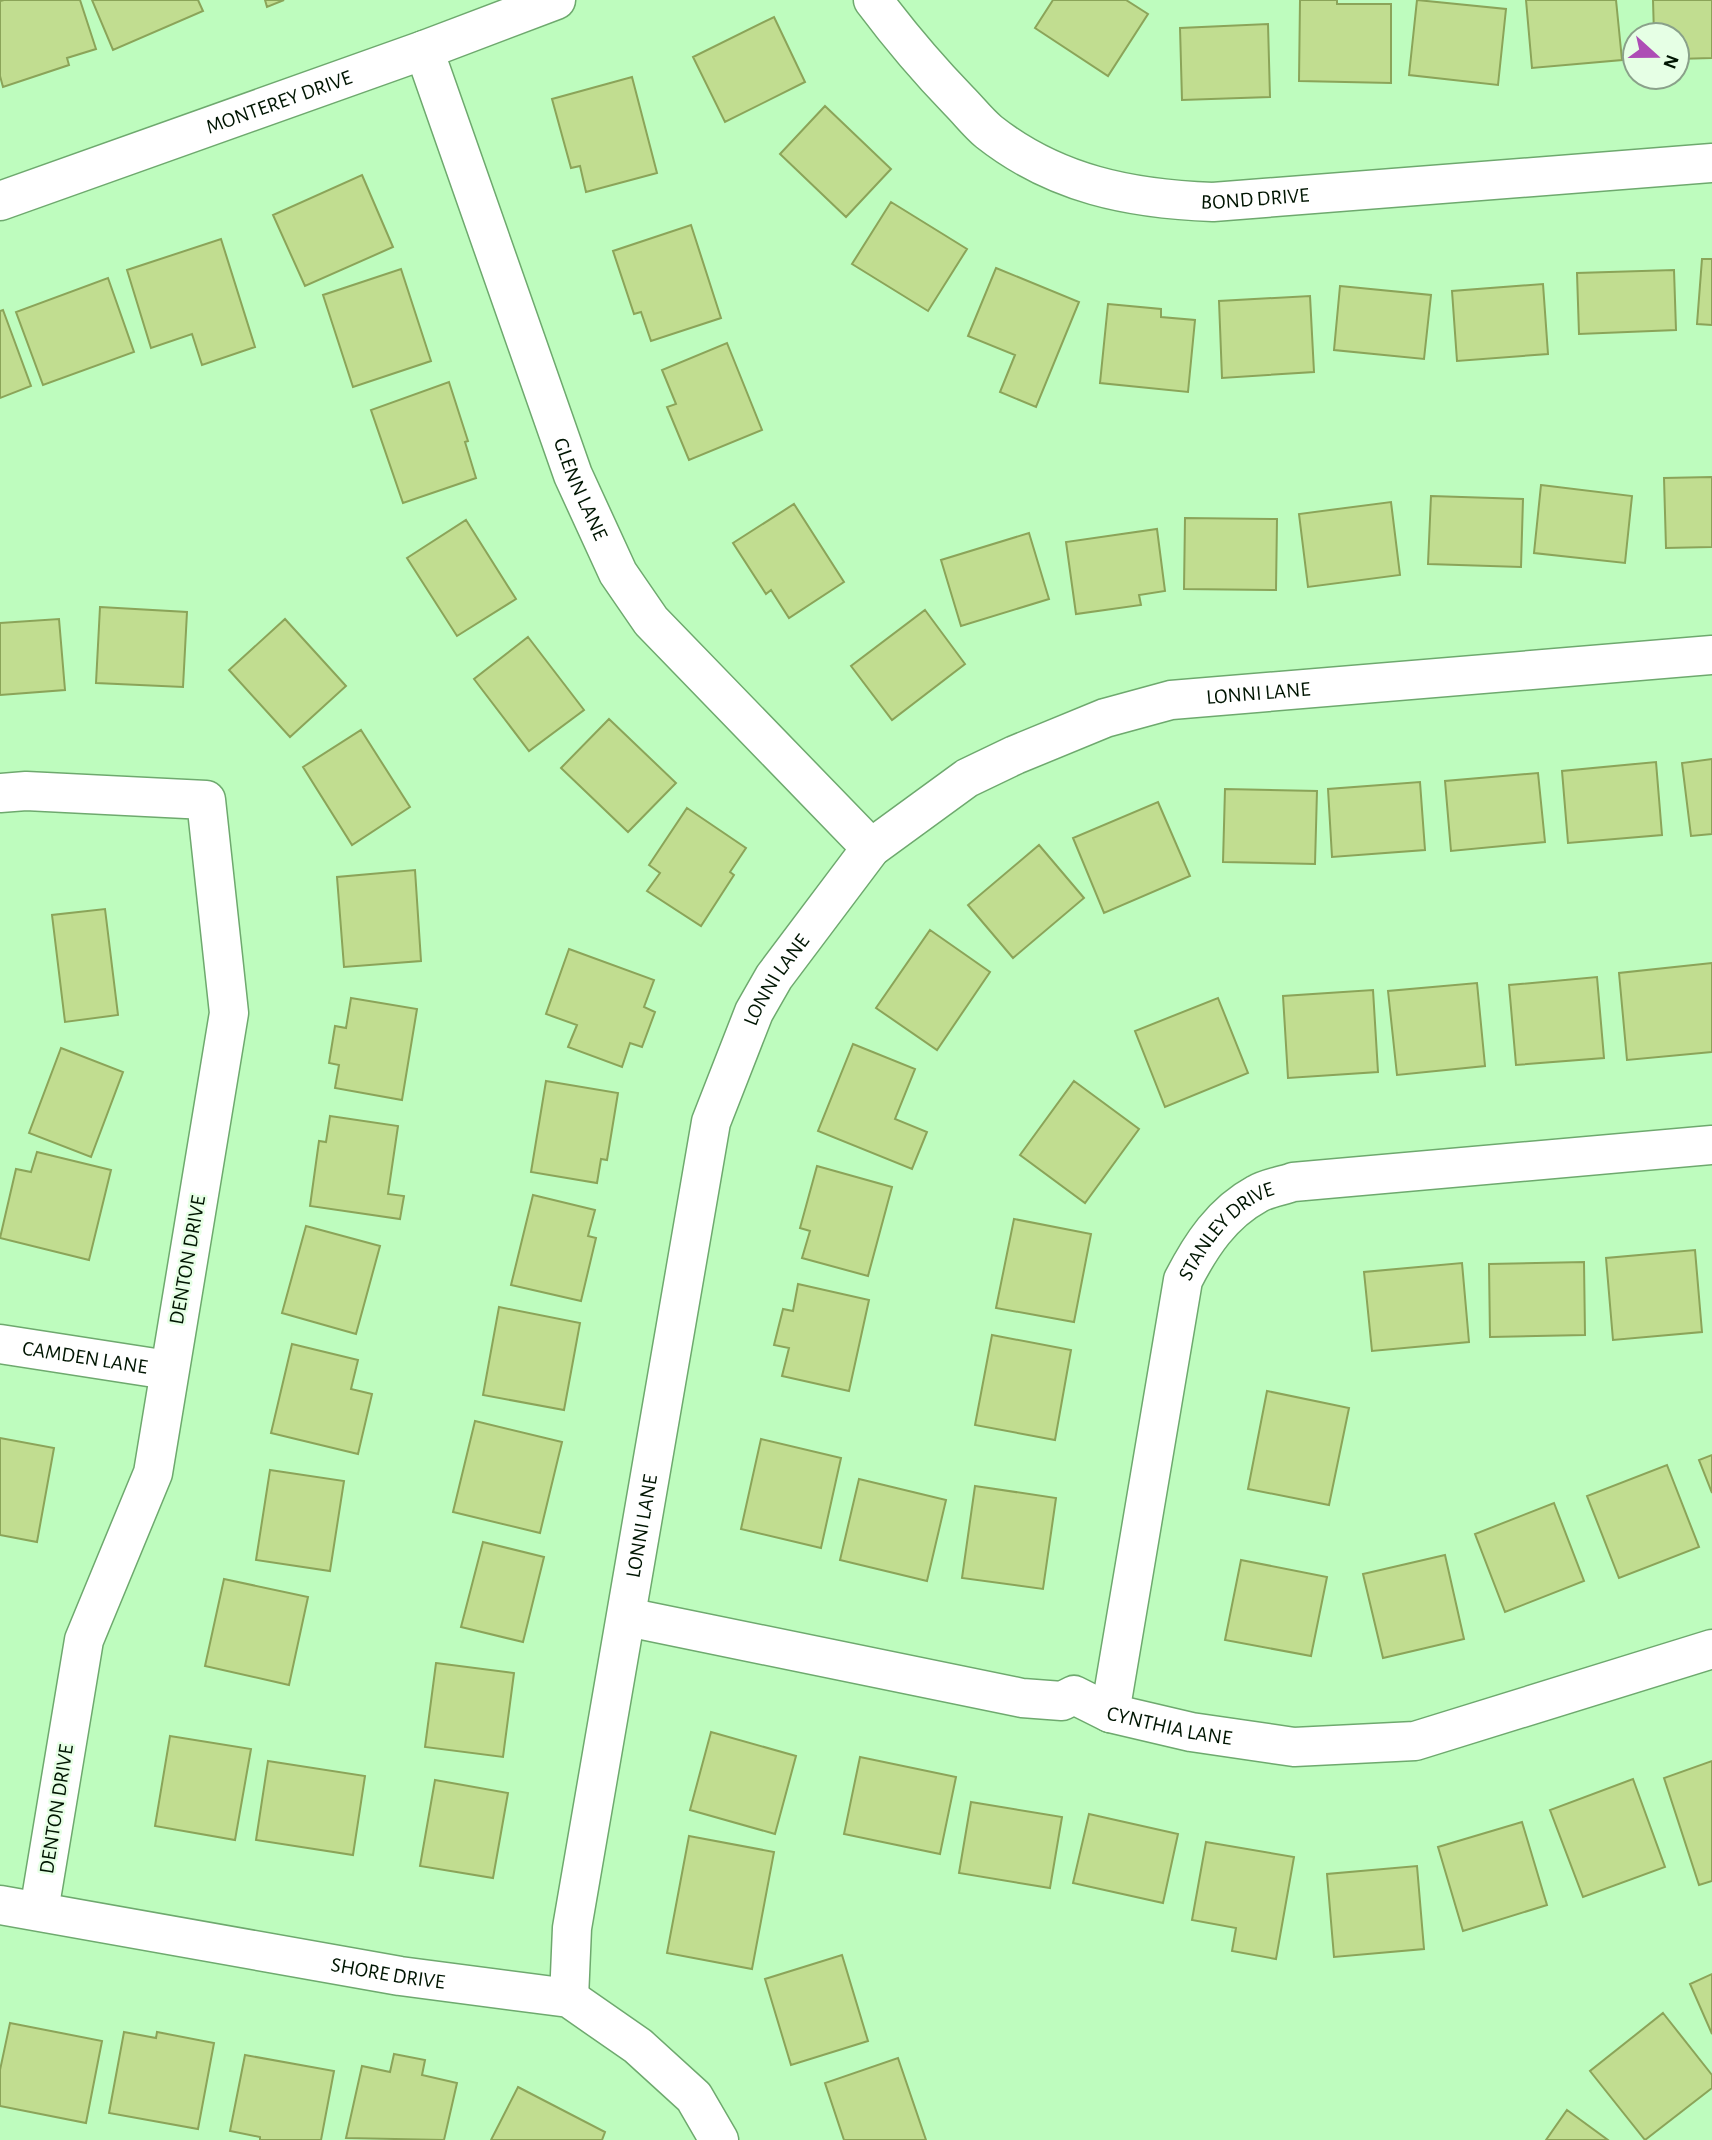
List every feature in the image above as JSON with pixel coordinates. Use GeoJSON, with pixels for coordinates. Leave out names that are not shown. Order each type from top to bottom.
{"type":"FeatureCollection","features":[{"type":"Feature","properties":{"kind":"street","name":"MONTEREY DRIVE"},"geometry":{"type":"LineString","coordinates":[[0,201],[424,50],[556,0]]}},
{"type":"Feature","properties":{"kind":"street","name":"BOND DRIVE"},"geometry":{"type":"LineString","coordinates":[[873,0],[922,63],[988,131],[1042,166],[1093,186],[1172,200],[1213,202],[1712,163]]}},
{"type":"Feature","properties":{"kind":"street","name":"GLENN LANE"},"geometry":{"type":"LineString","coordinates":[[424,50],[573,475],[618,573],[651,621],[871,848]]}},
{"type":"Feature","properties":{"kind":"street","name":"LONNI LANE"},"geometry":{"type":"LineString","coordinates":[[569,1998],[572,1928],[711,1122],[754,1012],[774,978],[871,848],[967,778],[1105,718],[1171,700],[1712,655]]}},
{"type":"Feature","properties":{"kind":"street","name":"DENTON DRIVE"},"geometry":{"type":"LineString","coordinates":[[0,793],[26,791],[205,800],[229,1013],[153,1473],[84,1640],[39,1911]]}},
{"type":"Feature","properties":{"kind":"street","name":"STANLEY DRIVE"},"geometry":{"type":"LineString","coordinates":[[1110,1713],[1183,1280],[1202,1245],[1223,1220],[1257,1193],[1293,1182],[1712,1145]]}},
{"type":"Feature","properties":{"kind":"street","name":"CAMDEN LANE"},"geometry":{"type":"LineString","coordinates":[[0,1344],[168,1370]]}},
{"type":"Feature","properties":{"kind":"street","name":"CYNTHIA LANE"},"geometry":{"type":"LineString","coordinates":[[627,1618],[1022,1698],[1062,1701],[1074,1695],[1110,1713],[1191,1732],[1294,1747],[1415,1741],[1712,1650]]}},
{"type":"Feature","properties":{"kind":"street","name":"SHORE DRIVE"},"geometry":{"type":"LineString","coordinates":[[0,1905],[400,1976],[569,1998],[638,2046],[694,2097],[719,2140]]}},
{"type":"Feature","properties":{"kind":"building"},"geometry":{"type":"Polygon","coordinates":[[[80,0],[96,49],[67,58],[69,65],[3,87],[0,76],[0,1],[80,0]]]}},
{"type":"Feature","properties":{"kind":"building"},"geometry":{"type":"Polygon","coordinates":[[[92,0],[198,0],[203,11],[113,50],[92,0]]]}},
{"type":"Feature","properties":{"kind":"building"},"geometry":{"type":"Polygon","coordinates":[[[265,0],[284,0],[267,7],[265,0]]]}},
{"type":"Feature","properties":{"kind":"building"},"geometry":{"type":"Polygon","coordinates":[[[1053,0],[1126,0],[1148,14],[1108,76],[1035,28],[1053,0]]]}},
{"type":"Feature","properties":{"kind":"building"},"geometry":{"type":"Polygon","coordinates":[[[1300,0],[1337,0],[1337,4],[1391,4],[1391,83],[1299,81],[1300,0]]]}},
{"type":"Feature","properties":{"kind":"building"},"geometry":{"type":"Polygon","coordinates":[[[1417,0],[1506,9],[1498,85],[1409,75],[1417,0]]]}},
{"type":"Feature","properties":{"kind":"building"},"geometry":{"type":"Polygon","coordinates":[[[1526,0],[1616,0],[1621,60],[1532,68],[1526,0]]]}},
{"type":"Feature","properties":{"kind":"building"},"geometry":{"type":"Polygon","coordinates":[[[1653,0],[1712,0],[1712,58],[1691,59],[1691,21],[1654,21],[1653,0]]]}},
{"type":"Feature","properties":{"kind":"building"},"geometry":{"type":"Polygon","coordinates":[[[774,17],[805,82],[725,122],[693,57],[774,17]]]}},
{"type":"Feature","properties":{"kind":"building"},"geometry":{"type":"Polygon","coordinates":[[[1268,24],[1270,97],[1182,100],[1180,28],[1268,24]]]}},
{"type":"Feature","properties":{"kind":"building"},"geometry":{"type":"Polygon","coordinates":[[[632,77],[657,173],[586,192],[580,166],[571,168],[552,99],[632,77]]]}},
{"type":"Feature","properties":{"kind":"building"},"geometry":{"type":"Polygon","coordinates":[[[825,106],[891,169],[846,217],[780,154],[825,106]]]}},
{"type":"Feature","properties":{"kind":"building"},"geometry":{"type":"Polygon","coordinates":[[[362,175],[393,247],[305,286],[273,215],[362,175]]]}},
{"type":"Feature","properties":{"kind":"building"},"geometry":{"type":"Polygon","coordinates":[[[891,202],[967,249],[928,311],[852,264],[891,202]]]}},
{"type":"Feature","properties":{"kind":"building"},"geometry":{"type":"Polygon","coordinates":[[[691,225],[721,318],[651,341],[641,312],[634,314],[613,251],[691,225]]]}},
{"type":"Feature","properties":{"kind":"building"},"geometry":{"type":"Polygon","coordinates":[[[221,239],[255,347],[202,365],[192,334],[151,348],[127,270],[221,239]]]}},
{"type":"Feature","properties":{"kind":"building"},"geometry":{"type":"Polygon","coordinates":[[[1702,259],[1712,259],[1712,325],[1697,324],[1702,259]]]}},
{"type":"Feature","properties":{"kind":"building"},"geometry":{"type":"Polygon","coordinates":[[[996,268],[1079,302],[1036,407],[1000,392],[1015,355],[968,336],[996,268]]]}},
{"type":"Feature","properties":{"kind":"building"},"geometry":{"type":"Polygon","coordinates":[[[401,269],[431,361],[353,387],[323,295],[401,269]]]}},
{"type":"Feature","properties":{"kind":"building"},"geometry":{"type":"Polygon","coordinates":[[[1674,270],[1676,330],[1579,334],[1577,273],[1674,270]]]}},
{"type":"Feature","properties":{"kind":"building"},"geometry":{"type":"Polygon","coordinates":[[[108,278],[134,352],[43,385],[16,312],[108,278]]]}},
{"type":"Feature","properties":{"kind":"building"},"geometry":{"type":"Polygon","coordinates":[[[1543,284],[1548,354],[1457,361],[1452,291],[1543,284]]]}},
{"type":"Feature","properties":{"kind":"building"},"geometry":{"type":"Polygon","coordinates":[[[1340,286],[1431,295],[1424,359],[1334,350],[1340,286]]]}},
{"type":"Feature","properties":{"kind":"building"},"geometry":{"type":"Polygon","coordinates":[[[1310,296],[1314,372],[1222,378],[1219,301],[1310,296]]]}},
{"type":"Feature","properties":{"kind":"building"},"geometry":{"type":"Polygon","coordinates":[[[1108,304],[1161,309],[1161,317],[1195,320],[1188,392],[1100,383],[1108,304]]]}},
{"type":"Feature","properties":{"kind":"building"},"geometry":{"type":"Polygon","coordinates":[[[3,310],[31,386],[0,398],[0,311],[3,310]]]}},
{"type":"Feature","properties":{"kind":"building"},"geometry":{"type":"Polygon","coordinates":[[[727,343],[762,430],[689,460],[667,407],[676,404],[662,370],[727,343]]]}},
{"type":"Feature","properties":{"kind":"building"},"geometry":{"type":"Polygon","coordinates":[[[449,382],[468,441],[465,442],[476,478],[403,503],[371,410],[449,382]]]}},
{"type":"Feature","properties":{"kind":"building"},"geometry":{"type":"Polygon","coordinates":[[[1712,477],[1712,547],[1666,548],[1664,478],[1712,477]]]}},
{"type":"Feature","properties":{"kind":"building"},"geometry":{"type":"Polygon","coordinates":[[[1541,485],[1632,496],[1625,563],[1534,553],[1541,485]]]}},
{"type":"Feature","properties":{"kind":"building"},"geometry":{"type":"Polygon","coordinates":[[[1431,496],[1523,499],[1521,567],[1428,564],[1431,496]]]}},
{"type":"Feature","properties":{"kind":"building"},"geometry":{"type":"Polygon","coordinates":[[[1391,502],[1400,575],[1308,587],[1299,514],[1391,502]]]}},
{"type":"Feature","properties":{"kind":"building"},"geometry":{"type":"Polygon","coordinates":[[[794,504],[844,582],[789,618],[771,590],[766,594],[733,543],[794,504]]]}},
{"type":"Feature","properties":{"kind":"building"},"geometry":{"type":"Polygon","coordinates":[[[1185,518],[1277,519],[1276,590],[1184,589],[1185,518]]]}},
{"type":"Feature","properties":{"kind":"building"},"geometry":{"type":"Polygon","coordinates":[[[466,520],[516,599],[457,636],[407,558],[466,520]]]}},
{"type":"Feature","properties":{"kind":"building"},"geometry":{"type":"Polygon","coordinates":[[[1157,529],[1165,591],[1139,595],[1141,605],[1076,614],[1066,542],[1157,529]]]}},
{"type":"Feature","properties":{"kind":"building"},"geometry":{"type":"Polygon","coordinates":[[[1029,533],[1049,599],[961,626],[941,560],[1029,533]]]}},
{"type":"Feature","properties":{"kind":"building"},"geometry":{"type":"Polygon","coordinates":[[[100,607],[187,612],[183,687],[96,683],[100,607]]]}},
{"type":"Feature","properties":{"kind":"building"},"geometry":{"type":"Polygon","coordinates":[[[925,610],[965,664],[892,720],[851,666],[925,610]]]}},
{"type":"Feature","properties":{"kind":"building"},"geometry":{"type":"Polygon","coordinates":[[[59,619],[65,690],[0,695],[0,623],[59,619]]]}},
{"type":"Feature","properties":{"kind":"building"},"geometry":{"type":"Polygon","coordinates":[[[285,619],[346,686],[290,737],[229,670],[285,619]]]}},
{"type":"Feature","properties":{"kind":"building"},"geometry":{"type":"Polygon","coordinates":[[[528,637],[584,710],[529,751],[474,679],[528,637]]]}},
{"type":"Feature","properties":{"kind":"building"},"geometry":{"type":"Polygon","coordinates":[[[609,719],[676,783],[628,832],[561,768],[609,719]]]}},
{"type":"Feature","properties":{"kind":"building"},"geometry":{"type":"Polygon","coordinates":[[[361,730],[410,807],[352,845],[303,767],[361,730]]]}},
{"type":"Feature","properties":{"kind":"building"},"geometry":{"type":"Polygon","coordinates":[[[1712,759],[1712,834],[1691,836],[1682,763],[1712,759]]]}},
{"type":"Feature","properties":{"kind":"building"},"geometry":{"type":"Polygon","coordinates":[[[1656,762],[1662,835],[1568,843],[1562,771],[1656,762]]]}},
{"type":"Feature","properties":{"kind":"building"},"geometry":{"type":"Polygon","coordinates":[[[1538,773],[1545,842],[1451,851],[1445,781],[1538,773]]]}},
{"type":"Feature","properties":{"kind":"building"},"geometry":{"type":"Polygon","coordinates":[[[1420,782],[1425,850],[1332,857],[1328,789],[1420,782]]]}},
{"type":"Feature","properties":{"kind":"building"},"geometry":{"type":"Polygon","coordinates":[[[1225,789],[1317,791],[1315,864],[1223,862],[1225,789]]]}},
{"type":"Feature","properties":{"kind":"building"},"geometry":{"type":"Polygon","coordinates":[[[1158,802],[1190,876],[1104,913],[1073,838],[1158,802]]]}},
{"type":"Feature","properties":{"kind":"building"},"geometry":{"type":"Polygon","coordinates":[[[687,808],[746,848],[730,872],[734,875],[701,926],[647,891],[660,873],[649,865],[687,808]]]}},
{"type":"Feature","properties":{"kind":"building"},"geometry":{"type":"Polygon","coordinates":[[[1039,845],[1084,898],[1013,958],[968,905],[1039,845]]]}},
{"type":"Feature","properties":{"kind":"building"},"geometry":{"type":"Polygon","coordinates":[[[415,870],[421,961],[344,967],[337,877],[415,870]]]}},
{"type":"Feature","properties":{"kind":"building"},"geometry":{"type":"Polygon","coordinates":[[[105,909],[118,1015],[65,1022],[52,915],[105,909]]]}},
{"type":"Feature","properties":{"kind":"building"},"geometry":{"type":"Polygon","coordinates":[[[930,930],[990,972],[937,1050],[876,1008],[930,930]]]}},
{"type":"Feature","properties":{"kind":"building"},"geometry":{"type":"Polygon","coordinates":[[[569,949],[654,980],[644,1007],[655,1012],[642,1047],[630,1043],[622,1067],[568,1047],[577,1025],[546,1014],[569,949]]]}},
{"type":"Feature","properties":{"kind":"building"},"geometry":{"type":"Polygon","coordinates":[[[1712,963],[1712,1052],[1627,1060],[1619,973],[1712,963]]]}},
{"type":"Feature","properties":{"kind":"building"},"geometry":{"type":"Polygon","coordinates":[[[1597,977],[1604,1058],[1516,1065],[1509,985],[1597,977]]]}},
{"type":"Feature","properties":{"kind":"building"},"geometry":{"type":"Polygon","coordinates":[[[1477,983],[1485,1066],[1397,1075],[1388,991],[1477,983]]]}},
{"type":"Feature","properties":{"kind":"building"},"geometry":{"type":"Polygon","coordinates":[[[1373,990],[1378,1072],[1288,1078],[1283,996],[1373,990]]]}},
{"type":"Feature","properties":{"kind":"building"},"geometry":{"type":"Polygon","coordinates":[[[351,998],[417,1009],[402,1100],[335,1088],[339,1065],[329,1063],[335,1026],[346,1028],[351,998]]]}},
{"type":"Feature","properties":{"kind":"building"},"geometry":{"type":"Polygon","coordinates":[[[1218,998],[1248,1073],[1165,1107],[1135,1031],[1218,998]]]}},
{"type":"Feature","properties":{"kind":"building"},"geometry":{"type":"Polygon","coordinates":[[[853,1044],[915,1069],[895,1119],[927,1132],[912,1169],[818,1131],[853,1044]]]}},
{"type":"Feature","properties":{"kind":"building"},"geometry":{"type":"Polygon","coordinates":[[[61,1048],[123,1072],[91,1157],[29,1133],[61,1048]]]}},
{"type":"Feature","properties":{"kind":"building"},"geometry":{"type":"Polygon","coordinates":[[[546,1081],[618,1093],[607,1160],[601,1159],[597,1183],[531,1172],[546,1081]]]}},
{"type":"Feature","properties":{"kind":"building"},"geometry":{"type":"Polygon","coordinates":[[[1074,1081],[1139,1129],[1085,1203],[1020,1155],[1074,1081]]]}},
{"type":"Feature","properties":{"kind":"building"},"geometry":{"type":"Polygon","coordinates":[[[330,1116],[398,1126],[388,1194],[404,1196],[400,1219],[310,1206],[319,1141],[326,1142],[330,1116]]]}},
{"type":"Feature","properties":{"kind":"building"},"geometry":{"type":"Polygon","coordinates":[[[37,1152],[111,1170],[89,1260],[0,1238],[16,1169],[31,1172],[37,1152]]]}},
{"type":"Feature","properties":{"kind":"building"},"geometry":{"type":"Polygon","coordinates":[[[817,1166],[892,1187],[868,1276],[802,1258],[810,1231],[800,1228],[817,1166]]]}},
{"type":"Feature","properties":{"kind":"building"},"geometry":{"type":"Polygon","coordinates":[[[533,1195],[595,1210],[588,1236],[596,1238],[581,1301],[511,1285],[533,1195]]]}},
{"type":"Feature","properties":{"kind":"building"},"geometry":{"type":"Polygon","coordinates":[[[1014,1219],[1091,1234],[1074,1322],[996,1308],[1014,1219]]]}},
{"type":"Feature","properties":{"kind":"building"},"geometry":{"type":"Polygon","coordinates":[[[306,1226],[380,1246],[356,1334],[282,1313],[306,1226]]]}},
{"type":"Feature","properties":{"kind":"building"},"geometry":{"type":"Polygon","coordinates":[[[1695,1250],[1702,1332],[1613,1340],[1606,1258],[1695,1250]]]}},
{"type":"Feature","properties":{"kind":"building"},"geometry":{"type":"Polygon","coordinates":[[[1584,1262],[1585,1335],[1490,1337],[1489,1264],[1584,1262]]]}},
{"type":"Feature","properties":{"kind":"building"},"geometry":{"type":"Polygon","coordinates":[[[1462,1263],[1469,1342],[1372,1351],[1364,1272],[1462,1263]]]}},
{"type":"Feature","properties":{"kind":"building"},"geometry":{"type":"Polygon","coordinates":[[[798,1284],[869,1300],[849,1391],[782,1376],[789,1348],[774,1345],[783,1309],[793,1311],[798,1284]]]}},
{"type":"Feature","properties":{"kind":"building"},"geometry":{"type":"Polygon","coordinates":[[[499,1307],[580,1323],[564,1410],[483,1395],[499,1307]]]}},
{"type":"Feature","properties":{"kind":"building"},"geometry":{"type":"Polygon","coordinates":[[[992,1335],[1071,1350],[1055,1440],[975,1425],[992,1335]]]}},
{"type":"Feature","properties":{"kind":"building"},"geometry":{"type":"Polygon","coordinates":[[[292,1344],[358,1360],[351,1389],[372,1394],[358,1454],[271,1433],[292,1344]]]}},
{"type":"Feature","properties":{"kind":"building"},"geometry":{"type":"Polygon","coordinates":[[[1267,1391],[1349,1408],[1329,1505],[1248,1489],[1267,1391]]]}},
{"type":"Feature","properties":{"kind":"building"},"geometry":{"type":"Polygon","coordinates":[[[475,1421],[562,1442],[540,1533],[453,1512],[475,1421]]]}},
{"type":"Feature","properties":{"kind":"building"},"geometry":{"type":"Polygon","coordinates":[[[0,1438],[54,1448],[37,1542],[0,1535],[0,1438]]]}},
{"type":"Feature","properties":{"kind":"building"},"geometry":{"type":"Polygon","coordinates":[[[761,1439],[841,1458],[821,1548],[741,1529],[761,1439]]]}},
{"type":"Feature","properties":{"kind":"building"},"geometry":{"type":"Polygon","coordinates":[[[1712,1455],[1712,1493],[1699,1460],[1712,1455]]]}},
{"type":"Feature","properties":{"kind":"building"},"geometry":{"type":"Polygon","coordinates":[[[1667,1465],[1699,1547],[1619,1578],[1587,1496],[1667,1465]]]}},
{"type":"Feature","properties":{"kind":"building"},"geometry":{"type":"Polygon","coordinates":[[[270,1470],[344,1481],[330,1571],[256,1560],[270,1470]]]}},
{"type":"Feature","properties":{"kind":"building"},"geometry":{"type":"Polygon","coordinates":[[[859,1479],[946,1500],[927,1581],[840,1560],[859,1479]]]}},
{"type":"Feature","properties":{"kind":"building"},"geometry":{"type":"Polygon","coordinates":[[[975,1486],[1056,1498],[1043,1589],[962,1578],[975,1486]]]}},
{"type":"Feature","properties":{"kind":"building"},"geometry":{"type":"Polygon","coordinates":[[[1554,1503],[1584,1581],[1505,1612],[1475,1534],[1554,1503]]]}},
{"type":"Feature","properties":{"kind":"building"},"geometry":{"type":"Polygon","coordinates":[[[483,1542],[544,1557],[523,1642],[461,1627],[483,1542]]]}},
{"type":"Feature","properties":{"kind":"building"},"geometry":{"type":"Polygon","coordinates":[[[1445,1555],[1464,1639],[1383,1658],[1363,1574],[1445,1555]]]}},
{"type":"Feature","properties":{"kind":"building"},"geometry":{"type":"Polygon","coordinates":[[[1241,1560],[1327,1577],[1311,1656],[1225,1640],[1241,1560]]]}},
{"type":"Feature","properties":{"kind":"building"},"geometry":{"type":"Polygon","coordinates":[[[224,1579],[308,1597],[289,1685],[205,1666],[224,1579]]]}},
{"type":"Feature","properties":{"kind":"building"},"geometry":{"type":"Polygon","coordinates":[[[436,1663],[514,1673],[503,1757],[425,1747],[436,1663]]]}},
{"type":"Feature","properties":{"kind":"building"},"geometry":{"type":"Polygon","coordinates":[[[711,1732],[796,1756],[775,1834],[690,1810],[711,1732]]]}},
{"type":"Feature","properties":{"kind":"building"},"geometry":{"type":"Polygon","coordinates":[[[170,1736],[251,1749],[235,1840],[155,1826],[170,1736]]]}},
{"type":"Feature","properties":{"kind":"building"},"geometry":{"type":"Polygon","coordinates":[[[860,1757],[956,1777],[940,1854],[844,1834],[860,1757]]]}},
{"type":"Feature","properties":{"kind":"building"},"geometry":{"type":"Polygon","coordinates":[[[268,1761],[365,1776],[353,1855],[256,1840],[268,1761]]]}},
{"type":"Feature","properties":{"kind":"building"},"geometry":{"type":"Polygon","coordinates":[[[1712,1761],[1712,1881],[1699,1885],[1664,1778],[1712,1761]]]}},
{"type":"Feature","properties":{"kind":"building"},"geometry":{"type":"Polygon","coordinates":[[[1633,1779],[1665,1867],[1583,1897],[1550,1810],[1633,1779]]]}},
{"type":"Feature","properties":{"kind":"building"},"geometry":{"type":"Polygon","coordinates":[[[435,1780],[508,1793],[493,1878],[420,1866],[435,1780]]]}},
{"type":"Feature","properties":{"kind":"building"},"geometry":{"type":"Polygon","coordinates":[[[971,1802],[1062,1817],[1050,1888],[959,1873],[971,1802]]]}},
{"type":"Feature","properties":{"kind":"building"},"geometry":{"type":"Polygon","coordinates":[[[1089,1814],[1178,1834],[1163,1903],[1073,1883],[1089,1814]]]}},
{"type":"Feature","properties":{"kind":"building"},"geometry":{"type":"Polygon","coordinates":[[[1522,1822],[1547,1905],[1463,1931],[1438,1847],[1522,1822]]]}},
{"type":"Feature","properties":{"kind":"building"},"geometry":{"type":"Polygon","coordinates":[[[689,1836],[774,1852],[752,1969],[667,1953],[689,1836]]]}},
{"type":"Feature","properties":{"kind":"building"},"geometry":{"type":"Polygon","coordinates":[[[1206,1842],[1294,1857],[1276,1959],[1232,1951],[1236,1928],[1192,1920],[1206,1842]]]}},
{"type":"Feature","properties":{"kind":"building"},"geometry":{"type":"Polygon","coordinates":[[[1417,1866],[1424,1949],[1334,1957],[1327,1874],[1417,1866]]]}},
{"type":"Feature","properties":{"kind":"building"},"geometry":{"type":"Polygon","coordinates":[[[842,1955],[868,2041],[791,2065],[765,1979],[842,1955]]]}},
{"type":"Feature","properties":{"kind":"building"},"geometry":{"type":"Polygon","coordinates":[[[1712,1974],[1712,2034],[1690,1984],[1712,1974]]]}},
{"type":"Feature","properties":{"kind":"building"},"geometry":{"type":"Polygon","coordinates":[[[1663,2013],[1712,2075],[1712,2088],[1645,2140],[1590,2071],[1663,2013]]]}},
{"type":"Feature","properties":{"kind":"building"},"geometry":{"type":"Polygon","coordinates":[[[10,2023],[102,2041],[86,2123],[0,2106],[0,2070],[10,2023]]]}},
{"type":"Feature","properties":{"kind":"building"},"geometry":{"type":"Polygon","coordinates":[[[124,2032],[156,2038],[157,2032],[214,2043],[198,2129],[109,2113],[124,2032]]]}},
{"type":"Feature","properties":{"kind":"building"},"geometry":{"type":"Polygon","coordinates":[[[394,2054],[425,2060],[422,2075],[457,2083],[444,2140],[346,2138],[362,2066],[390,2072],[394,2054]]]}},
{"type":"Feature","properties":{"kind":"building"},"geometry":{"type":"Polygon","coordinates":[[[245,2055],[334,2071],[321,2140],[260,2140],[260,2137],[230,2131],[245,2055]]]}},
{"type":"Feature","properties":{"kind":"building"},"geometry":{"type":"Polygon","coordinates":[[[898,2058],[926,2140],[844,2140],[825,2083],[898,2058]]]}},
{"type":"Feature","properties":{"kind":"building"},"geometry":{"type":"Polygon","coordinates":[[[518,2087],[605,2132],[602,2140],[491,2140],[518,2087]]]}},
{"type":"Feature","properties":{"kind":"building"},"geometry":{"type":"Polygon","coordinates":[[[1567,2110],[1608,2140],[1546,2140],[1567,2110]]]}}]}
